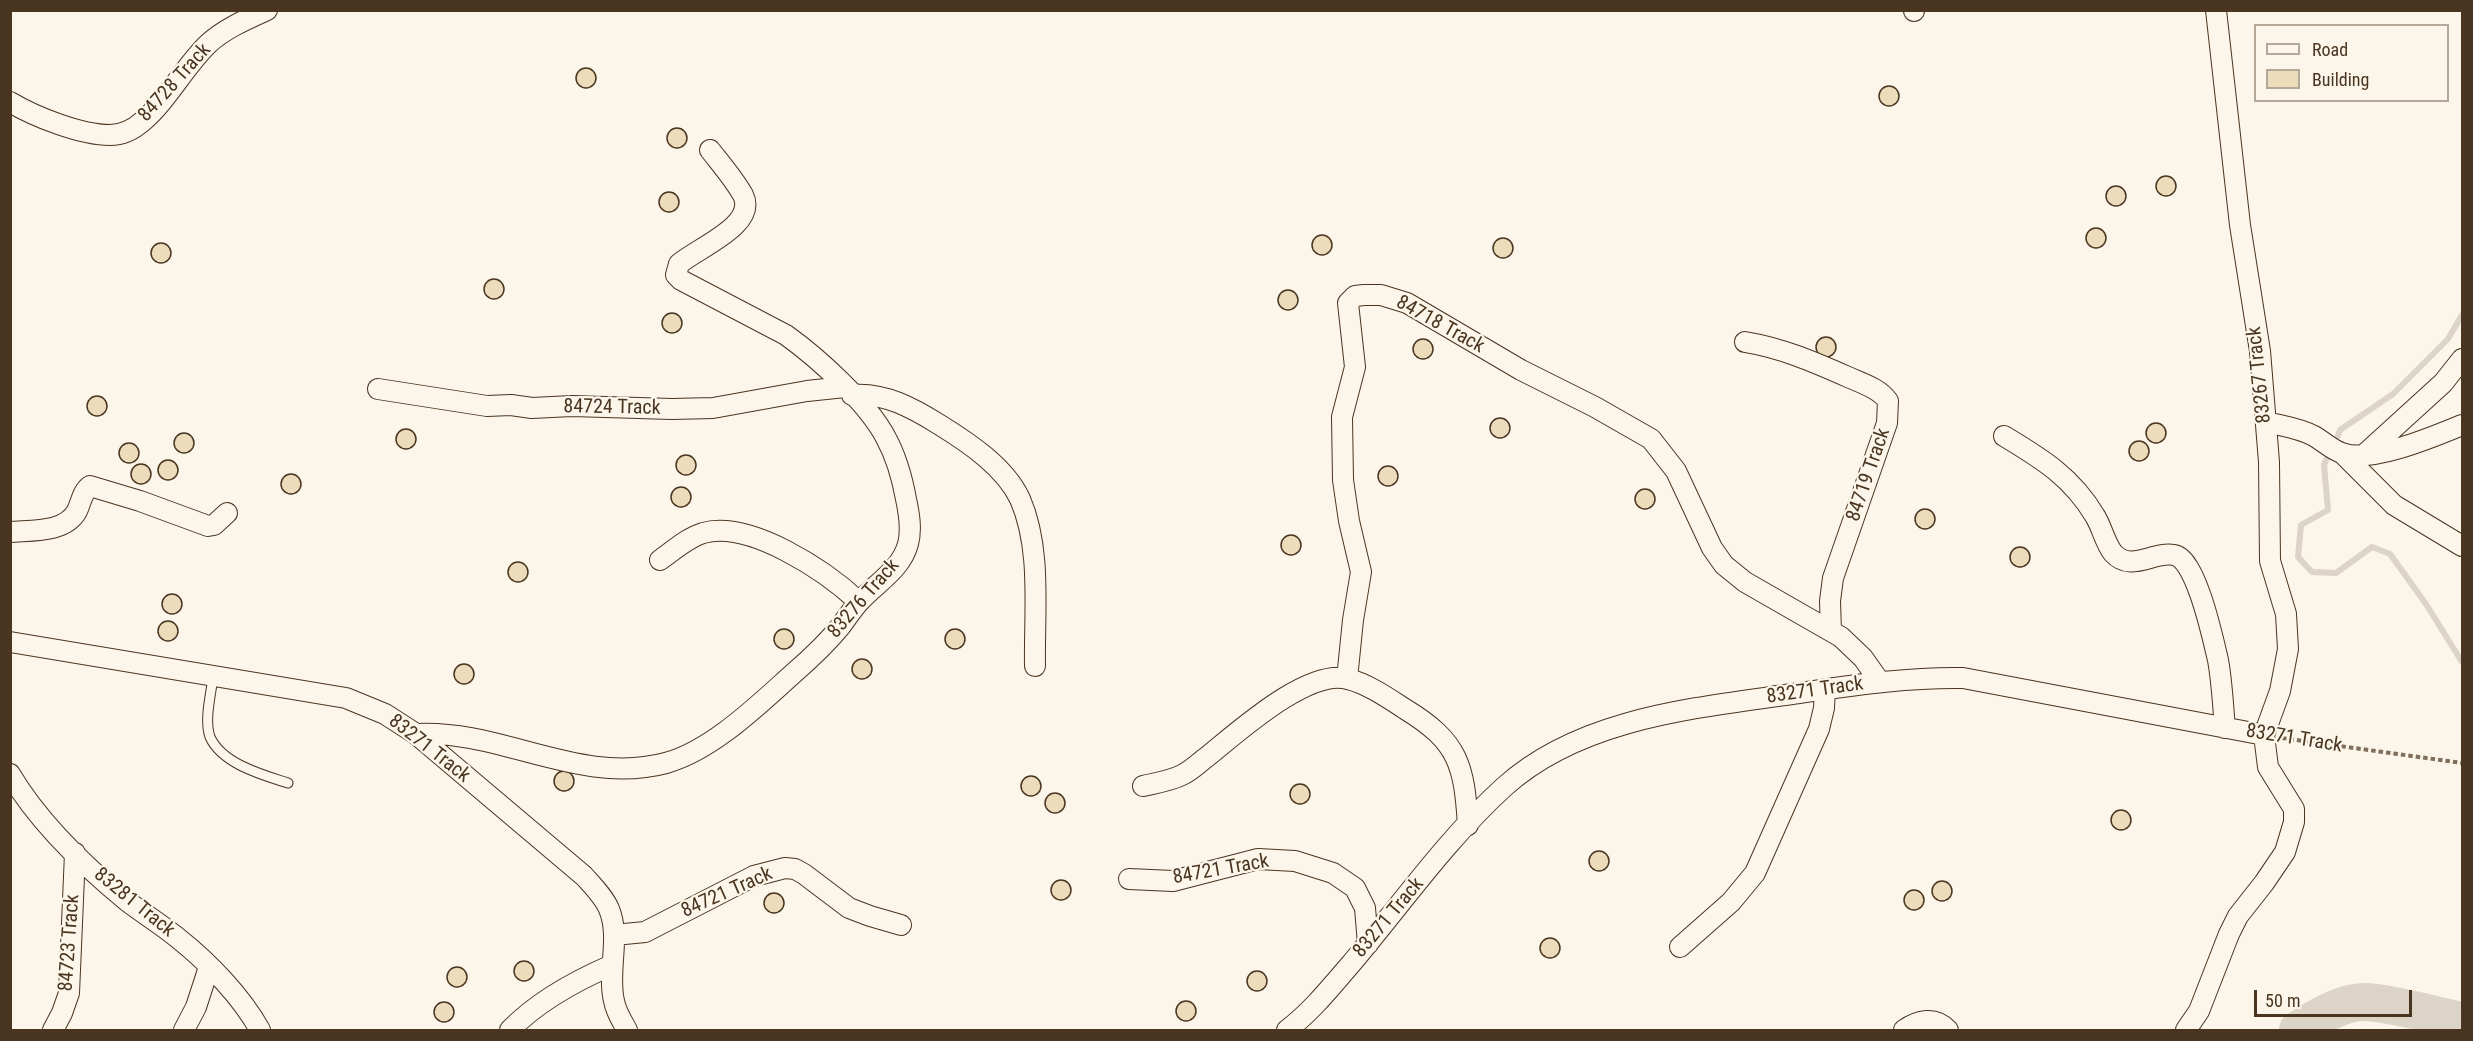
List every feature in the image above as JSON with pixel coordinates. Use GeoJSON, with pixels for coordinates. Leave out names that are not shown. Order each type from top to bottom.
{"type":"FeatureCollection","features":[{"type":"Feature","properties":{"kind":"street","name":"84728 Track"},"geometry":{"type":"LineString","coordinates":[[10,102],[39,116],[75,128],[109,135],[121,134],[145,120],[208,44],[267,10]]}},
{"type":"Feature","properties":{"kind":"street","name":"83267 Track"},"geometry":{"type":"LineString","coordinates":[[2216,10],[2240,225],[2260,351],[2269,462],[2270,561],[2286,614],[2288,649],[2280,691],[2264,735]]}},
{"type":"Feature","properties":{"kind":"street","name":"83276 Track"},"geometry":{"type":"LineString","coordinates":[[416,734],[454,734],[485,739],[592,767],[666,763],[691,752],[747,715],[813,657],[859,602],[890,573],[900,560],[908,544],[910,528],[902,476],[885,436],[848,391],[786,335],[678,278],[676,269],[679,264],[736,226],[745,213],[743,196],[710,150]]}},
{"type":"Feature","properties":{"kind":"street","name":"84718 Track"},"geometry":{"type":"LineString","coordinates":[[1347,679],[1361,572],[1342,480],[1342,417],[1355,367],[1348,303],[1354,296],[1381,295],[1407,303],[1521,370],[1595,407],[1651,439],[1676,471],[1713,548],[1724,565],[1745,582],[1831,631],[1851,645],[1880,682]]}},
{"type":"Feature","properties":{"kind":"street","name":"84719 Track"},"geometry":{"type":"LineString","coordinates":[[1745,342],[1770,346],[1804,357],[1872,388],[1888,401],[1887,423],[1833,578],[1830,601],[1831,631]]}},
{"type":"Feature","properties":{"kind":"street"},"geometry":{"type":"LineString","coordinates":[[2365,454],[2443,383],[2463,359]]}},
{"type":"Feature","properties":{"kind":"street","name":"84724 Track"},"geometry":{"type":"LineString","coordinates":[[378,389],[487,406],[511,405],[532,408],[572,406],[672,410],[713,408],[807,391],[848,391],[885,397],[929,418],[964,440],[991,463],[1019,497],[1032,546],[1035,666]]}},
{"type":"Feature","properties":{"kind":"street"},"geometry":{"type":"LineString","coordinates":[[2266,423],[2293,428],[2312,435],[2343,454],[2394,505],[2463,546]]}},
{"type":"Feature","properties":{"kind":"street"},"geometry":{"type":"LineString","coordinates":[[2343,454],[2385,452],[2406,447],[2463,425]]}},
{"type":"Feature","properties":{"kind":"street"},"geometry":{"type":"LineString","coordinates":[[2004,436],[2061,473],[2077,490],[2095,516],[2113,552],[2123,560],[2137,562],[2165,554],[2176,555],[2186,563],[2196,581],[2218,662],[2225,728]]}},
{"type":"Feature","properties":{"kind":"street"},"geometry":{"type":"LineString","coordinates":[[10,532],[62,526],[73,518],[85,490],[90,486],[140,501],[208,526],[214,525],[227,513]]}},
{"type":"Feature","properties":{"kind":"street"},"geometry":{"type":"LineString","coordinates":[[660,560],[703,534],[714,532],[747,536],[784,550],[826,573],[859,602]]}},
{"type":"Feature","properties":{"kind":"street","name":"83271 Track"},"geometry":{"type":"LineString","coordinates":[[10,642],[346,699],[384,714],[416,734],[584,876],[609,909],[614,935],[612,965],[614,1003],[627,1030]]}},
{"type":"Feature","properties":{"kind":"street","name":"83271 Track"},"geometry":{"type":"LineString","coordinates":[[1287,1030],[1299,1021],[1368,944],[1468,825],[1504,787],[1550,755],[1602,733],[1645,719],[1706,706],[1825,689],[1920,677],[1963,678],[2264,735]]}},
{"type":"Feature","properties":{"kind":"street"},"geometry":{"type":"LineString","coordinates":[[1143,786],[1183,775],[1263,713],[1306,686],[1321,681],[1347,679],[1374,691],[1424,721],[1447,742],[1461,767],[1468,825]]}},
{"type":"Feature","properties":{"kind":"street"},"geometry":{"type":"LineString","coordinates":[[1680,947],[1731,902],[1755,873],[1819,729],[1824,708],[1825,689]]}},
{"type":"Feature","properties":{"kind":"street"},"geometry":{"type":"LineString","coordinates":[[2186,1030],[2199,1011],[2238,916],[2264,884],[2284,852],[2291,835],[2294,810],[2268,767],[2264,735]]}},
{"type":"Feature","properties":{"kind":"street","name":"83281 Track"},"geometry":{"type":"LineString","coordinates":[[10,774],[39,815],[75,853],[127,900],[179,939],[209,967],[251,1015],[260,1030]]}},
{"type":"Feature","properties":{"kind":"street","name":"84723 Track"},"geometry":{"type":"LineString","coordinates":[[53,1030],[63,1013],[69,993],[75,853]]}},
{"type":"Feature","properties":{"kind":"street","name":"84721 Track"},"geometry":{"type":"LineString","coordinates":[[1130,879],[1173,881],[1258,859],[1294,861],[1345,879],[1361,897],[1365,908],[1368,944]]}},
{"type":"Feature","properties":{"kind":"street","name":"84721 Track"},"geometry":{"type":"LineString","coordinates":[[614,935],[645,932],[754,876],[785,868],[795,869],[804,874],[849,908],[901,925]]}},
{"type":"Feature","properties":{"kind":"street"},"geometry":{"type":"LineString","coordinates":[[510,1030],[523,1017],[554,995],[612,965]]}},
{"type":"Feature","properties":{"kind":"street"},"geometry":{"type":"LineString","coordinates":[[184,1030],[206,982],[209,967]]}},
{"type":"Feature","properties":{"kind":"street"},"geometry":{"type":"LineString","coordinates":[[1904,1030],[1922,1020],[1934,1021],[1948,1030]]}},
{"type":"Feature","properties":{"kind":"lane"},"geometry":{"type":"LineString","coordinates":[[213,677],[208,723],[210,736],[217,748],[227,756],[260,773],[288,783]]}},
{"type":"Feature","properties":{"kind":"path","name":"83271 Track"},"geometry":{"type":"LineString","coordinates":[[2264,735],[2463,763]]}},
{"type":"Feature","properties":{"kind":"building"},"geometry":{"type":"Polygon","coordinates":[[[582,68],[590,68],[596,74],[596,82],[590,88],[582,88],[576,82],[576,74],[582,68]]]}},
{"type":"Feature","properties":{"kind":"building"},"geometry":{"type":"Polygon","coordinates":[[[1885,86],[1893,86],[1899,92],[1899,100],[1893,106],[1885,106],[1879,100],[1879,92],[1885,86]]]}},
{"type":"Feature","properties":{"kind":"building"},"geometry":{"type":"Polygon","coordinates":[[[673,128],[681,128],[687,134],[687,142],[681,148],[673,148],[667,142],[667,134],[673,128]]]}},
{"type":"Feature","properties":{"kind":"building"},"geometry":{"type":"Polygon","coordinates":[[[2162,176],[2170,176],[2176,182],[2176,190],[2170,196],[2162,196],[2156,190],[2156,182],[2162,176]]]}},
{"type":"Feature","properties":{"kind":"building"},"geometry":{"type":"Polygon","coordinates":[[[2112,186],[2120,186],[2126,192],[2126,200],[2120,206],[2112,206],[2106,200],[2106,192],[2112,186]]]}},
{"type":"Feature","properties":{"kind":"building"},"geometry":{"type":"Polygon","coordinates":[[[665,192],[673,192],[679,198],[679,206],[673,212],[665,212],[659,206],[659,198],[665,192]]]}},
{"type":"Feature","properties":{"kind":"building"},"geometry":{"type":"Polygon","coordinates":[[[2092,228],[2100,228],[2106,234],[2106,242],[2100,248],[2092,248],[2086,242],[2086,234],[2092,228]]]}},
{"type":"Feature","properties":{"kind":"building"},"geometry":{"type":"Polygon","coordinates":[[[1318,235],[1326,235],[1332,241],[1332,249],[1326,255],[1318,255],[1312,249],[1312,241],[1318,235]]]}},
{"type":"Feature","properties":{"kind":"building"},"geometry":{"type":"Polygon","coordinates":[[[1499,238],[1507,238],[1513,244],[1513,252],[1507,258],[1499,258],[1493,252],[1493,244],[1499,238]]]}},
{"type":"Feature","properties":{"kind":"building"},"geometry":{"type":"Polygon","coordinates":[[[157,243],[165,243],[171,249],[171,257],[165,263],[157,263],[151,257],[151,249],[157,243]]]}},
{"type":"Feature","properties":{"kind":"building"},"geometry":{"type":"Polygon","coordinates":[[[490,279],[498,279],[504,285],[504,293],[498,299],[490,299],[484,293],[484,285],[490,279]]]}},
{"type":"Feature","properties":{"kind":"building"},"geometry":{"type":"Polygon","coordinates":[[[1284,290],[1292,290],[1298,296],[1298,304],[1292,310],[1284,310],[1278,304],[1278,296],[1284,290]]]}},
{"type":"Feature","properties":{"kind":"building"},"geometry":{"type":"Polygon","coordinates":[[[668,313],[676,313],[682,319],[682,327],[676,333],[668,333],[662,327],[662,319],[668,313]]]}},
{"type":"Feature","properties":{"kind":"building"},"geometry":{"type":"Polygon","coordinates":[[[1822,337],[1830,337],[1836,343],[1836,351],[1830,357],[1822,357],[1816,351],[1816,343],[1822,337]]]}},
{"type":"Feature","properties":{"kind":"building"},"geometry":{"type":"Polygon","coordinates":[[[1419,339],[1427,339],[1433,345],[1433,353],[1427,359],[1419,359],[1413,353],[1413,345],[1419,339]]]}},
{"type":"Feature","properties":{"kind":"building"},"geometry":{"type":"Polygon","coordinates":[[[93,396],[101,396],[107,402],[107,410],[101,416],[93,416],[87,410],[87,402],[93,396]]]}},
{"type":"Feature","properties":{"kind":"building"},"geometry":{"type":"Polygon","coordinates":[[[1496,418],[1504,418],[1510,424],[1510,432],[1504,438],[1496,438],[1490,432],[1490,424],[1496,418]]]}},
{"type":"Feature","properties":{"kind":"building"},"geometry":{"type":"Polygon","coordinates":[[[2152,423],[2160,423],[2166,429],[2166,437],[2160,443],[2152,443],[2146,437],[2146,429],[2152,423]]]}},
{"type":"Feature","properties":{"kind":"building"},"geometry":{"type":"Polygon","coordinates":[[[402,429],[410,429],[416,435],[416,443],[410,449],[402,449],[396,443],[396,435],[402,429]]]}},
{"type":"Feature","properties":{"kind":"building"},"geometry":{"type":"Polygon","coordinates":[[[180,433],[188,433],[194,439],[194,447],[188,453],[180,453],[174,447],[174,439],[180,433]]]}},
{"type":"Feature","properties":{"kind":"building"},"geometry":{"type":"Polygon","coordinates":[[[2135,441],[2143,441],[2149,447],[2149,455],[2143,461],[2135,461],[2129,455],[2129,447],[2135,441]]]}},
{"type":"Feature","properties":{"kind":"building"},"geometry":{"type":"Polygon","coordinates":[[[125,443],[133,443],[139,449],[139,457],[133,463],[125,463],[119,457],[119,449],[125,443]]]}},
{"type":"Feature","properties":{"kind":"building"},"geometry":{"type":"Polygon","coordinates":[[[682,455],[690,455],[696,461],[696,469],[690,475],[682,475],[676,469],[676,461],[682,455]]]}},
{"type":"Feature","properties":{"kind":"building"},"geometry":{"type":"Polygon","coordinates":[[[164,460],[172,460],[178,466],[178,474],[172,480],[164,480],[158,474],[158,466],[164,460]]]}},
{"type":"Feature","properties":{"kind":"building"},"geometry":{"type":"Polygon","coordinates":[[[137,464],[145,464],[151,470],[151,478],[145,484],[137,484],[131,478],[131,470],[137,464]]]}},
{"type":"Feature","properties":{"kind":"building"},"geometry":{"type":"Polygon","coordinates":[[[1384,466],[1392,466],[1398,472],[1398,480],[1392,486],[1384,486],[1378,480],[1378,472],[1384,466]]]}},
{"type":"Feature","properties":{"kind":"building"},"geometry":{"type":"Polygon","coordinates":[[[287,474],[295,474],[301,480],[301,488],[295,494],[287,494],[281,488],[281,480],[287,474]]]}},
{"type":"Feature","properties":{"kind":"building"},"geometry":{"type":"Polygon","coordinates":[[[677,487],[685,487],[691,493],[691,501],[685,507],[677,507],[671,501],[671,493],[677,487]]]}},
{"type":"Feature","properties":{"kind":"building"},"geometry":{"type":"Polygon","coordinates":[[[1641,489],[1649,489],[1655,495],[1655,503],[1649,509],[1641,509],[1635,503],[1635,495],[1641,489]]]}},
{"type":"Feature","properties":{"kind":"building"},"geometry":{"type":"Polygon","coordinates":[[[1921,509],[1929,509],[1935,515],[1935,523],[1929,529],[1921,529],[1915,523],[1915,515],[1921,509]]]}},
{"type":"Feature","properties":{"kind":"building"},"geometry":{"type":"Polygon","coordinates":[[[1287,535],[1295,535],[1301,541],[1301,549],[1295,555],[1287,555],[1281,549],[1281,541],[1287,535]]]}},
{"type":"Feature","properties":{"kind":"building"},"geometry":{"type":"Polygon","coordinates":[[[2016,547],[2024,547],[2030,553],[2030,561],[2024,567],[2016,567],[2010,561],[2010,553],[2016,547]]]}},
{"type":"Feature","properties":{"kind":"building"},"geometry":{"type":"Polygon","coordinates":[[[514,562],[522,562],[528,568],[528,576],[522,582],[514,582],[508,576],[508,568],[514,562]]]}},
{"type":"Feature","properties":{"kind":"building"},"geometry":{"type":"Polygon","coordinates":[[[168,594],[176,594],[182,600],[182,608],[176,614],[168,614],[162,608],[162,600],[168,594]]]}},
{"type":"Feature","properties":{"kind":"building"},"geometry":{"type":"Polygon","coordinates":[[[164,621],[172,621],[178,627],[178,635],[172,641],[164,641],[158,635],[158,627],[164,621]]]}},
{"type":"Feature","properties":{"kind":"building"},"geometry":{"type":"Polygon","coordinates":[[[780,629],[788,629],[794,635],[794,643],[788,649],[780,649],[774,643],[774,635],[780,629]]]}},
{"type":"Feature","properties":{"kind":"building"},"geometry":{"type":"Polygon","coordinates":[[[951,629],[959,629],[965,635],[965,643],[959,649],[951,649],[945,643],[945,635],[951,629]]]}},
{"type":"Feature","properties":{"kind":"building"},"geometry":{"type":"Polygon","coordinates":[[[858,659],[866,659],[872,665],[872,673],[866,679],[858,679],[852,673],[852,665],[858,659]]]}},
{"type":"Feature","properties":{"kind":"building"},"geometry":{"type":"Polygon","coordinates":[[[460,664],[468,664],[474,670],[474,678],[468,684],[460,684],[454,678],[454,670],[460,664]]]}},
{"type":"Feature","properties":{"kind":"building"},"geometry":{"type":"Polygon","coordinates":[[[560,771],[568,771],[574,777],[574,785],[568,791],[560,791],[554,785],[554,777],[560,771]]]}},
{"type":"Feature","properties":{"kind":"building"},"geometry":{"type":"Polygon","coordinates":[[[1027,776],[1035,776],[1041,782],[1041,790],[1035,796],[1027,796],[1021,790],[1021,782],[1027,776]]]}},
{"type":"Feature","properties":{"kind":"building"},"geometry":{"type":"Polygon","coordinates":[[[1296,784],[1304,784],[1310,790],[1310,798],[1304,804],[1296,804],[1290,798],[1290,790],[1296,784]]]}},
{"type":"Feature","properties":{"kind":"building"},"geometry":{"type":"Polygon","coordinates":[[[1051,793],[1059,793],[1065,799],[1065,807],[1059,813],[1051,813],[1045,807],[1045,799],[1051,793]]]}},
{"type":"Feature","properties":{"kind":"building"},"geometry":{"type":"Polygon","coordinates":[[[2117,810],[2125,810],[2131,816],[2131,824],[2125,830],[2117,830],[2111,824],[2111,816],[2117,810]]]}},
{"type":"Feature","properties":{"kind":"building"},"geometry":{"type":"Polygon","coordinates":[[[1595,851],[1603,851],[1609,857],[1609,865],[1603,871],[1595,871],[1589,865],[1589,857],[1595,851]]]}},
{"type":"Feature","properties":{"kind":"building"},"geometry":{"type":"Polygon","coordinates":[[[1057,880],[1065,880],[1071,886],[1071,894],[1065,900],[1057,900],[1051,894],[1051,886],[1057,880]]]}},
{"type":"Feature","properties":{"kind":"building"},"geometry":{"type":"Polygon","coordinates":[[[1938,881],[1946,881],[1952,887],[1952,895],[1946,901],[1938,901],[1932,895],[1932,887],[1938,881]]]}},
{"type":"Feature","properties":{"kind":"building"},"geometry":{"type":"Polygon","coordinates":[[[1910,890],[1918,890],[1924,896],[1924,904],[1918,910],[1910,910],[1904,904],[1904,896],[1910,890]]]}},
{"type":"Feature","properties":{"kind":"building"},"geometry":{"type":"Polygon","coordinates":[[[770,893],[778,893],[784,899],[784,907],[778,913],[770,913],[764,907],[764,899],[770,893]]]}},
{"type":"Feature","properties":{"kind":"building"},"geometry":{"type":"Polygon","coordinates":[[[1546,938],[1554,938],[1560,944],[1560,952],[1554,958],[1546,958],[1540,952],[1540,944],[1546,938]]]}},
{"type":"Feature","properties":{"kind":"building"},"geometry":{"type":"Polygon","coordinates":[[[520,961],[528,961],[534,967],[534,975],[528,981],[520,981],[514,975],[514,967],[520,961]]]}},
{"type":"Feature","properties":{"kind":"building"},"geometry":{"type":"Polygon","coordinates":[[[453,967],[461,967],[467,973],[467,981],[461,987],[453,987],[447,981],[447,973],[453,967]]]}},
{"type":"Feature","properties":{"kind":"building"},"geometry":{"type":"Polygon","coordinates":[[[1253,971],[1261,971],[1267,977],[1267,985],[1261,991],[1253,991],[1247,985],[1247,977],[1253,971]]]}},
{"type":"Feature","properties":{"kind":"building"},"geometry":{"type":"Polygon","coordinates":[[[1182,1001],[1190,1001],[1196,1007],[1196,1015],[1190,1021],[1182,1021],[1176,1015],[1176,1007],[1182,1001]]]}},
{"type":"Feature","properties":{"kind":"building"},"geometry":{"type":"Polygon","coordinates":[[[440,1002],[448,1002],[454,1008],[454,1016],[448,1022],[440,1022],[434,1016],[434,1008],[440,1002]]]}},
{"type":"Feature","properties":{"kind":"waterway"},"geometry":{"type":"LineString","coordinates":[[2338,436],[2340,430],[2393,394],[2448,339],[2462,315]]}},
{"type":"Feature","properties":{"kind":"waterway"},"geometry":{"type":"LineString","coordinates":[[2327,458],[2324,465],[2328,510],[2301,525],[2298,557],[2312,572],[2336,573],[2372,547],[2390,554],[2426,604],[2462,662]]}},
{"type":"Feature","properties":{"kind":"waterway"},"geometry":{"type":"LineString","coordinates":[[2298,1030],[2330,1011],[2357,1002],[2390,1005],[2462,1021]]}}]}
